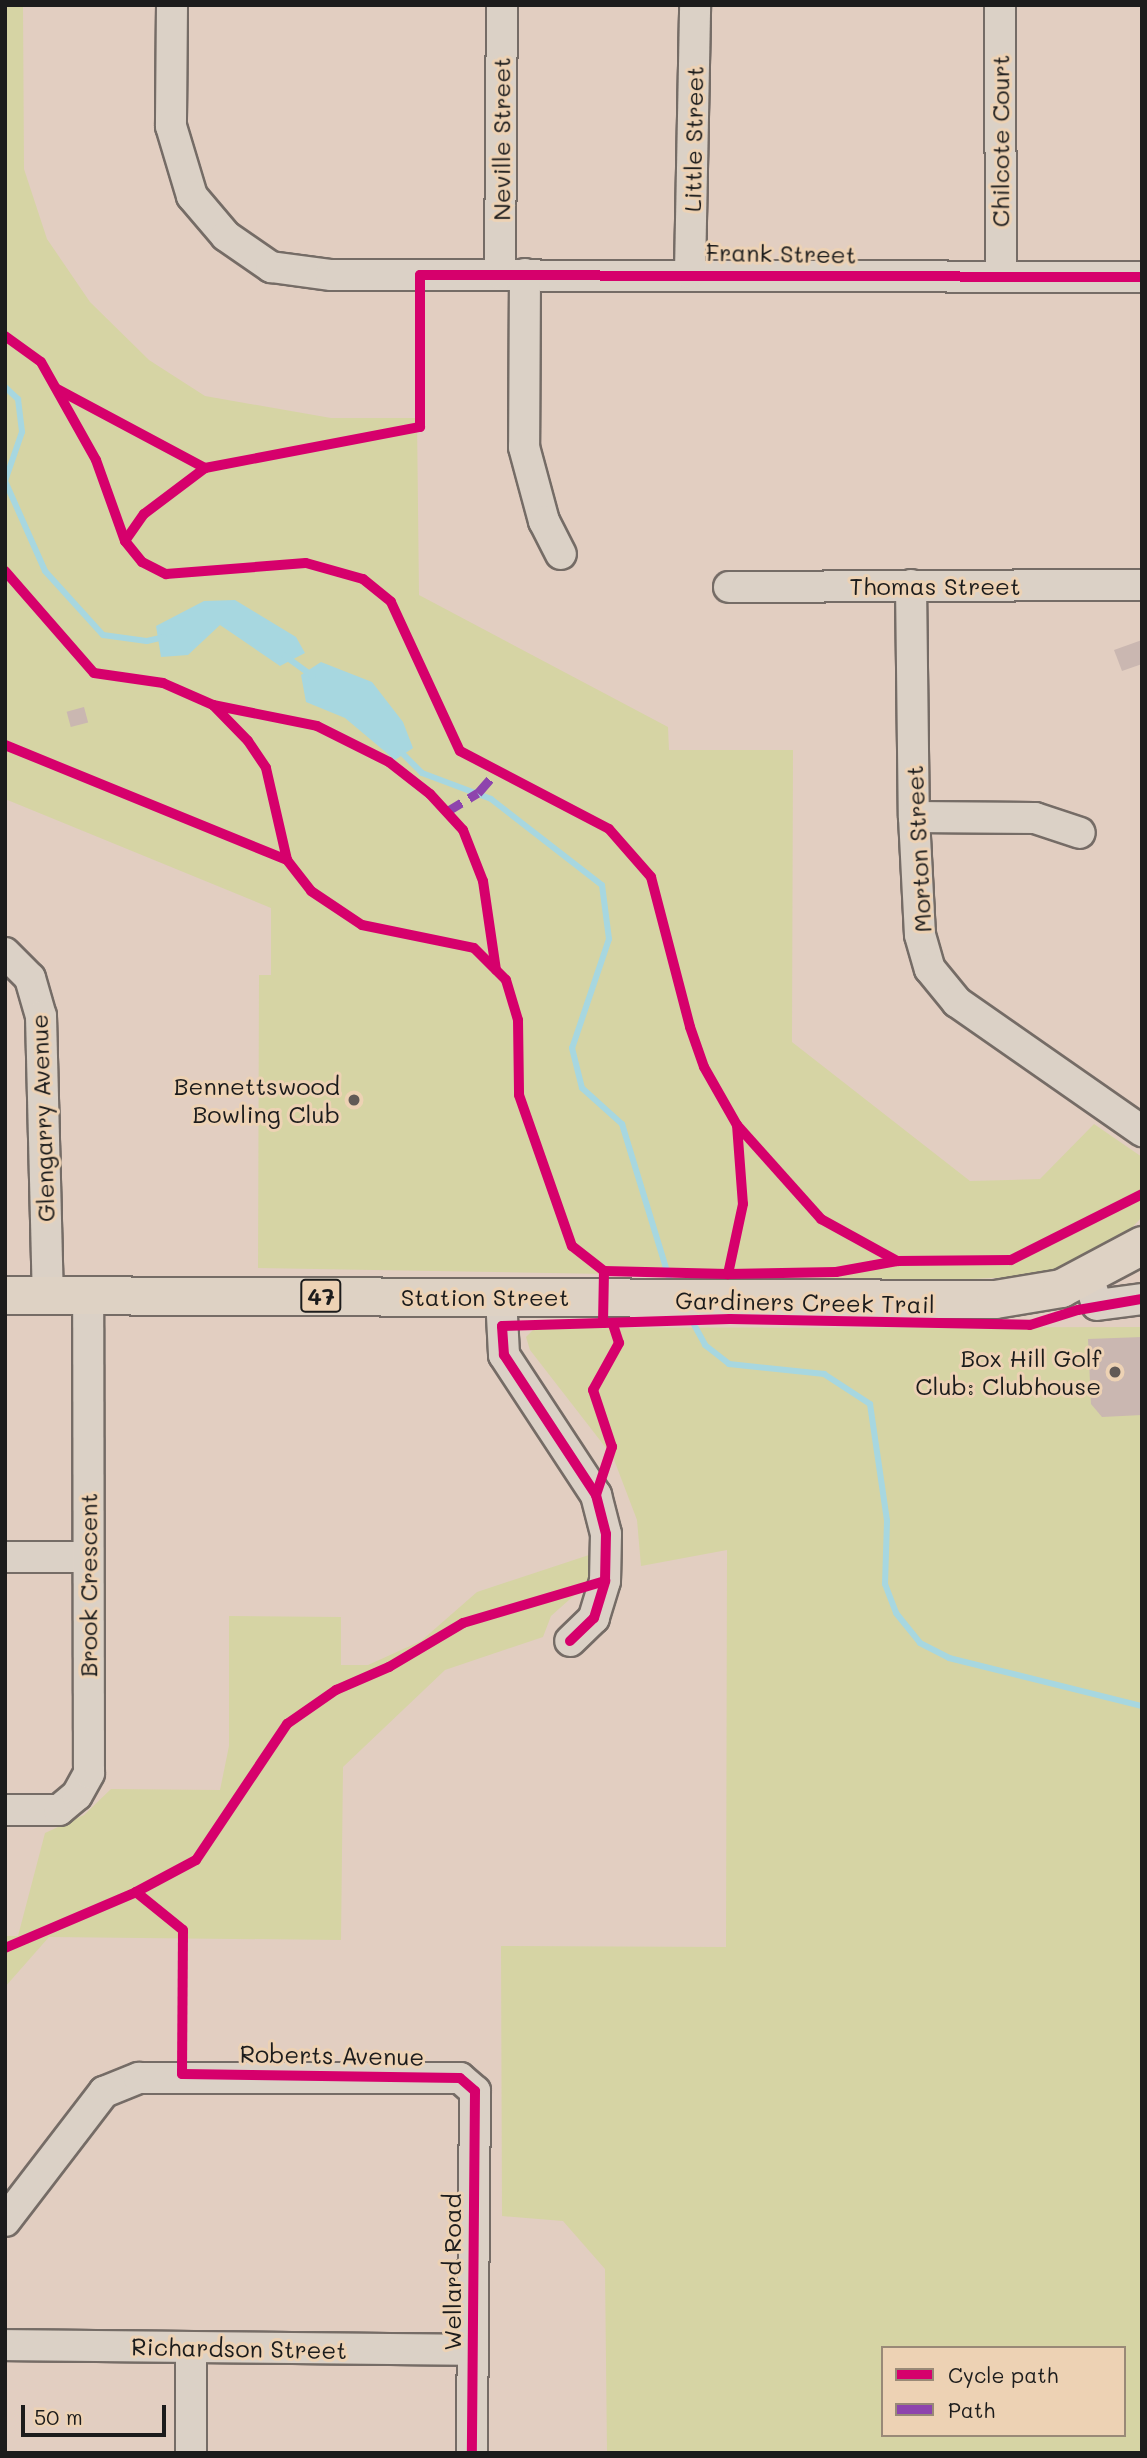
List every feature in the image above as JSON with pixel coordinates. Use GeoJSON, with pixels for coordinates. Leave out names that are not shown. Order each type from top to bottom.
{"type":"FeatureCollection","features":[{"type":"Feature","properties":{"kind":"main road","name":"Station Street"},"geometry":{"type":"LineString","coordinates":[[5,1295],[995,1299],[1092,1291],[1142,1245]]}},
{"type":"Feature","properties":{"kind":"street","name":"Frank Street"},"geometry":{"type":"LineString","coordinates":[[172,5],[171,126],[192,196],[226,236],[271,267],[331,275],[691,273],[1142,277]]}},
{"type":"Feature","properties":{"kind":"street","name":"Neville Street"},"geometry":{"type":"LineString","coordinates":[[502,5],[513,274],[524,447],[544,521],[561,554]]}},
{"type":"Feature","properties":{"kind":"street","name":"Little Street"},"geometry":{"type":"LineString","coordinates":[[691,273],[695,5]]}},
{"type":"Feature","properties":{"kind":"street","name":"Chilcote Court"},"geometry":{"type":"LineString","coordinates":[[1000,5],[1001,276]]}},
{"type":"Feature","properties":{"kind":"street","name":"Morton Street"},"geometry":{"type":"LineString","coordinates":[[911,585],[914,817],[920,936],[930,969],[957,1002],[1142,1131]]}},
{"type":"Feature","properties":{"kind":"street","name":"Thomas Street"},"geometry":{"type":"LineString","coordinates":[[729,587],[1142,585]]}},
{"type":"Feature","properties":{"kind":"street"},"geometry":{"type":"LineString","coordinates":[[914,817],[1035,818],[1080,834]]}},
{"type":"Feature","properties":{"kind":"street","name":"Glengarry Avenue"},"geometry":{"type":"LineString","coordinates":[[5,953],[30,978],[41,1016],[48,1295]]}},
{"type":"Feature","properties":{"kind":"street","name":"Station Street"},"geometry":{"type":"LineString","coordinates":[[1092,1291],[1142,1299]]}},
{"type":"Feature","properties":{"kind":"street","name":"Brook Crescent"},"geometry":{"type":"LineString","coordinates":[[5,1810],[59,1810],[77,1796],[89,1773],[88,1295]]}},
{"type":"Feature","properties":{"kind":"street"},"geometry":{"type":"LineString","coordinates":[[501,1297],[504,1354],[583,1474],[607,1534],[605,1581],[594,1618],[570,1641]]}},
{"type":"Feature","properties":{"kind":"street"},"geometry":{"type":"LineString","coordinates":[[5,1557],[87,1558]]}},
{"type":"Feature","properties":{"kind":"street","name":"Roberts Avenue"},"geometry":{"type":"LineString","coordinates":[[5,2221],[104,2092],[139,2078],[460,2078],[475,2091]]}},
{"type":"Feature","properties":{"kind":"street","name":"Wellard Road"},"geometry":{"type":"LineString","coordinates":[[472,2453],[475,2091]]}},
{"type":"Feature","properties":{"kind":"street","name":"Richardson Street"},"geometry":{"type":"LineString","coordinates":[[5,2345],[472,2350]]}},
{"type":"Feature","properties":{"kind":"street"},"geometry":{"type":"LineString","coordinates":[[191,2347],[191,2453]]}},
{"type":"Feature","properties":{"kind":"shaded area"},"geometry":{"type":"Polygon","coordinates":[[[5,5],[23,5],[24,169],[47,239],[90,302],[149,360],[205,396],[331,418],[417,418],[419,595],[668,727],[669,750],[793,750],[792,1042],[970,1181],[1040,1179],[1094,1124],[1142,1157],[1142,1217],[1125,1235],[1068,1266],[1031,1276],[952,1280],[258,1268],[259,975],[271,975],[271,908],[5,799],[5,5]]]}},
{"type":"Feature","properties":{"kind":"shaded area"},"geometry":{"type":"Polygon","coordinates":[[[1142,1327],[1142,2453],[607,2453],[605,2269],[563,2221],[502,2216],[501,1946],[726,1947],[727,1550],[641,1566],[637,1520],[613,1457],[530,1350],[526,1337],[535,1328],[1142,1327]]]}},
{"type":"Feature","properties":{"kind":"shaded area"},"geometry":{"type":"Polygon","coordinates":[[[595,1553],[588,1583],[551,1616],[543,1637],[445,1670],[343,1767],[341,1940],[49,1937],[5,1987],[5,1936],[18,1936],[45,1833],[84,1815],[111,1789],[220,1790],[229,1746],[229,1616],[341,1617],[341,1665],[368,1665],[421,1641],[477,1592],[595,1553]]]}},
{"type":"Feature","properties":{"kind":"water"},"geometry":{"type":"Polygon","coordinates":[[[235,600],[296,637],[305,653],[280,666],[220,625],[188,655],[161,657],[156,626],[204,601],[235,600]]]}},
{"type":"Feature","properties":{"kind":"water"},"geometry":{"type":"Polygon","coordinates":[[[321,662],[372,682],[403,722],[413,748],[395,760],[345,718],[306,702],[301,675],[321,662]]]}},
{"type":"Feature","properties":{"kind":"building"},"geometry":{"type":"Polygon","coordinates":[[[1142,640],[1142,664],[1122,671],[1114,650],[1142,640]]]}},
{"type":"Feature","properties":{"kind":"building"},"geometry":{"type":"Polygon","coordinates":[[[84,707],[88,722],[71,727],[67,712],[84,707]]]}},
{"type":"Feature","properties":{"kind":"building","name":"Box Hill Golf Club: Clubhouse"},"geometry":{"type":"Polygon","coordinates":[[[1142,1337],[1142,1415],[1102,1417],[1091,1404],[1088,1339],[1142,1337]]]}},
{"type":"Feature","properties":{"kind":"waterway"},"geometry":{"type":"LineString","coordinates":[[5,387],[18,399],[22,432],[5,481],[45,571],[103,635],[147,641],[164,637]]}},
{"type":"Feature","properties":{"kind":"waterway"},"geometry":{"type":"LineString","coordinates":[[285,656],[313,676]]}},
{"type":"Feature","properties":{"kind":"waterway"},"geometry":{"type":"LineString","coordinates":[[400,751],[422,773],[491,799],[602,885],[609,939],[572,1048],[582,1088],[622,1124],[671,1284]]}},
{"type":"Feature","properties":{"kind":"waterway"},"geometry":{"type":"LineString","coordinates":[[687,1312],[705,1345],[729,1364],[824,1374],[870,1404],[887,1521],[885,1584],[896,1613],[920,1643],[949,1658],[1142,1706]]}},
{"type":"Feature","properties":{"kind":"marked path"},"geometry":{"type":"LineString","coordinates":[[446,812],[478,793],[499,769]]}},
{"type":"Feature","properties":{"kind":"cycle path"},"geometry":{"type":"LineString","coordinates":[[125,541],[144,514],[205,468],[420,427],[420,275],[1142,277]]}},
{"type":"Feature","properties":{"kind":"cycle path","name":"Gardiners Creek Trail"},"geometry":{"type":"LineString","coordinates":[[5,336],[41,362],[96,460],[125,541],[142,562],[166,574],[306,563],[363,579],[391,602],[460,751],[609,829],[651,877],[690,1027],[704,1067],[737,1125],[743,1204],[728,1274],[604,1271]]}},
{"type":"Feature","properties":{"kind":"cycle path"},"geometry":{"type":"LineString","coordinates":[[57,389],[205,468]]}},
{"type":"Feature","properties":{"kind":"cycle path"},"geometry":{"type":"LineString","coordinates":[[5,571],[94,673],[163,683],[213,705],[248,741],[266,768],[287,860]]}},
{"type":"Feature","properties":{"kind":"cycle path"},"geometry":{"type":"LineString","coordinates":[[213,705],[317,726],[389,762],[430,794],[463,830],[483,881],[496,970]]}},
{"type":"Feature","properties":{"kind":"cycle path"},"geometry":{"type":"LineString","coordinates":[[5,745],[287,860],[311,891],[362,925],[474,948],[506,980],[518,1020],[519,1095],[572,1246],[604,1271]]}},
{"type":"Feature","properties":{"kind":"cycle path"},"geometry":{"type":"LineString","coordinates":[[737,1125],[821,1219],[897,1261]]}},
{"type":"Feature","properties":{"kind":"cycle path","name":"Gardiners Creek Trail"},"geometry":{"type":"LineString","coordinates":[[728,1274],[836,1272],[897,1261],[1011,1260],[1142,1194]]}},
{"type":"Feature","properties":{"kind":"cycle path","name":"Gardiners Creek Trail"},"geometry":{"type":"LineString","coordinates":[[604,1271],[603,1323],[730,1319],[1030,1325],[1078,1310],[1142,1299]]}},
{"type":"Feature","properties":{"kind":"cycle path"},"geometry":{"type":"LineString","coordinates":[[570,1641],[594,1618],[605,1581],[606,1534],[596,1495],[504,1355],[502,1326],[603,1323]]}},
{"type":"Feature","properties":{"kind":"cycle path"},"geometry":{"type":"LineString","coordinates":[[596,1495],[612,1447],[593,1390],[619,1343],[613,1324]]}},
{"type":"Feature","properties":{"kind":"cycle path"},"geometry":{"type":"LineString","coordinates":[[5,1948],[136,1892],[196,1860],[287,1724],[336,1690],[389,1667],[463,1623],[605,1581]]}},
{"type":"Feature","properties":{"kind":"cycle path"},"geometry":{"type":"LineString","coordinates":[[136,1892],[183,1930],[182,2074],[460,2078],[475,2091],[472,2453]]}},
{"type":"Feature","properties":{"kind":"place","name":"Bennettswood Bowling Club"},"geometry":{"type":"Point","coordinates":[354,1100]}},
{"type":"Feature","properties":{"kind":"place","name":"Box Hill Golf Club: Clubhouse"},"geometry":{"type":"Point","coordinates":[1115,1372]}}]}
